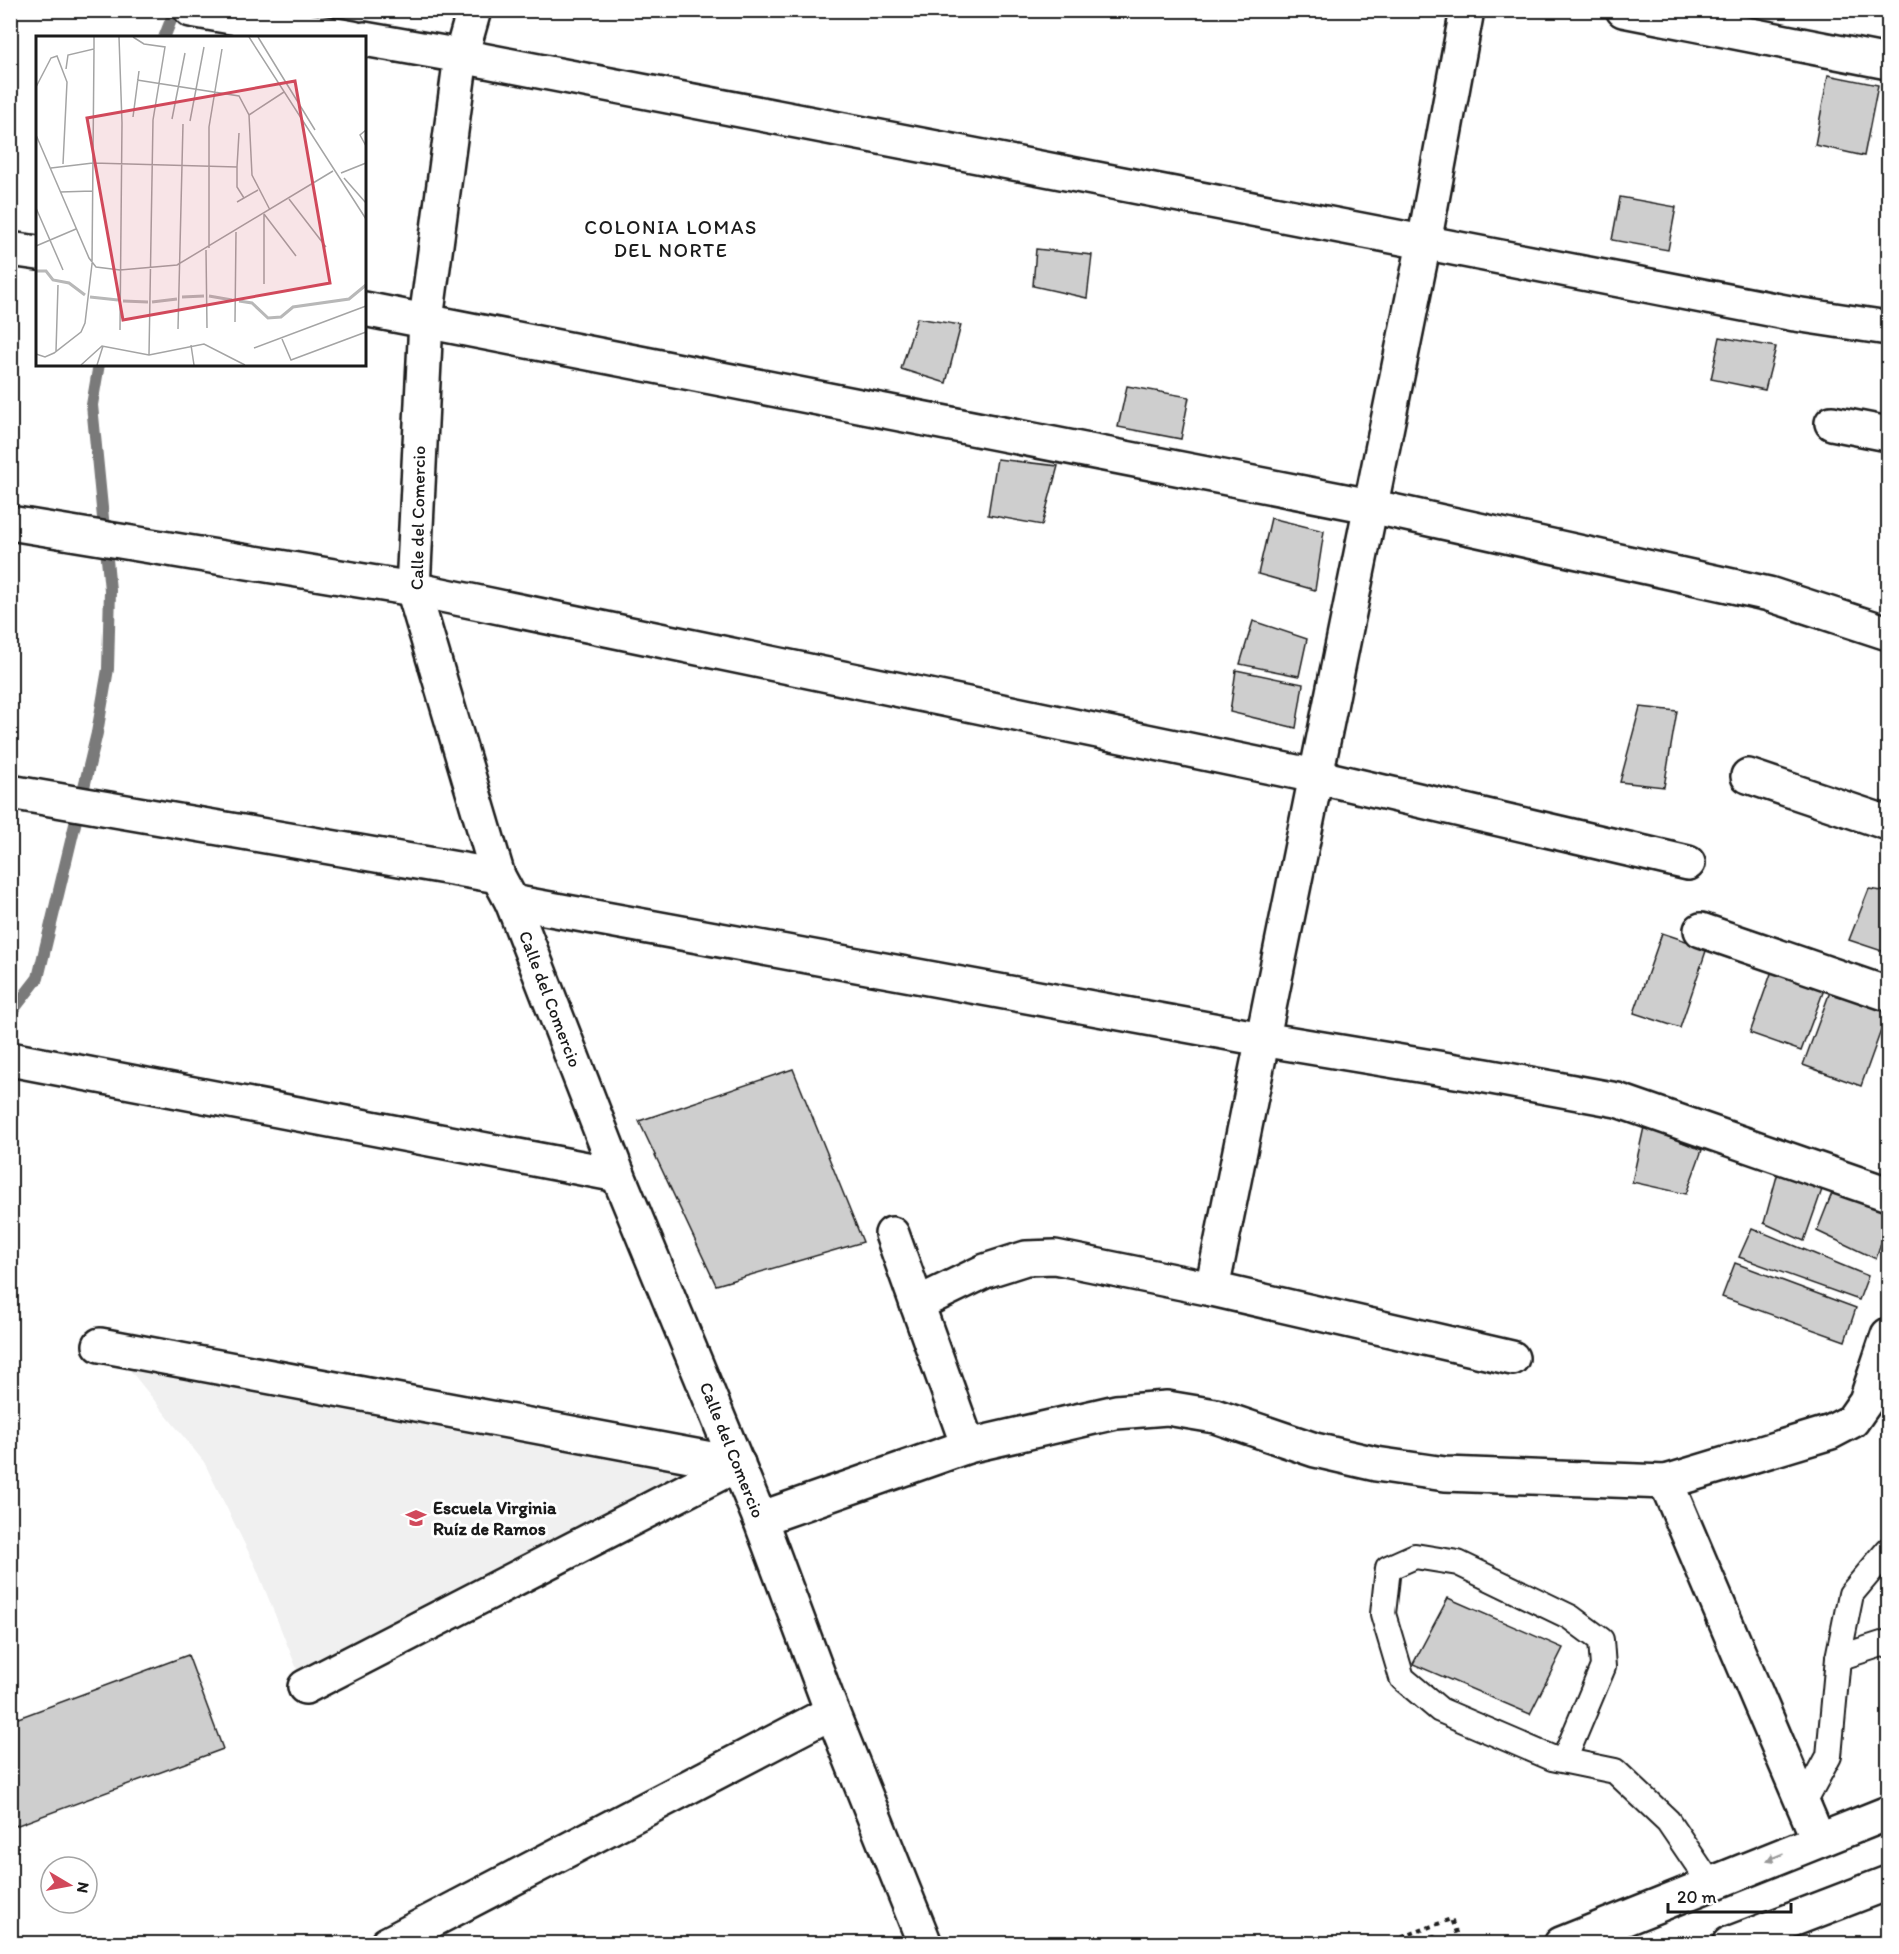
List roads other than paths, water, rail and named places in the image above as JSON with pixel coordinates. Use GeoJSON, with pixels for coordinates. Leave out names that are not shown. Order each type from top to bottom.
{"type":"FeatureCollection","features":[{"type":"Feature","properties":{"kind":"main road","name":"Calle del Comercio"},"geometry":{"type":"LineString","coordinates":[[474,10],[461,56],[426,320],[413,589],[505,889],[618,1175],[738,1464],[832,1712],[925,1944]]}},
{"type":"Feature","properties":{"kind":"main road"},"geometry":{"type":"LineString","coordinates":[[1212,1289],[1424,243],[1467,10]]}},
{"type":"Feature","properties":{"kind":"main road"},"geometry":{"type":"LineString","coordinates":[[1623,10],[1888,63]]}},
{"type":"Feature","properties":{"kind":"main road"},"geometry":{"type":"LineString","coordinates":[[194,11],[341,36]]}},
{"type":"Feature","properties":{"kind":"main road"},"geometry":{"type":"LineString","coordinates":[[366,39],[1795,314],[1888,328]]}},
{"type":"Feature","properties":{"kind":"main road"},"geometry":{"type":"LineString","coordinates":[[10,249],[36,253]]}},
{"type":"Feature","properties":{"kind":"main road"},"geometry":{"type":"LineString","coordinates":[[366,309],[1370,506],[1769,594],[1888,633]]}},
{"type":"Feature","properties":{"kind":"main road"},"geometry":{"type":"LineString","coordinates":[[1832,423],[1888,434]]}},
{"type":"Feature","properties":{"kind":"main road"},"geometry":{"type":"LineString","coordinates":[[10,522],[413,589],[1315,776],[1688,863]]}},
{"type":"Feature","properties":{"kind":"main road"},"geometry":{"type":"LineString","coordinates":[[1748,776],[1888,823]]}},
{"type":"Feature","properties":{"kind":"main road"},"geometry":{"type":"LineString","coordinates":[[10,792],[101,808],[1262,1038],[1617,1100],[1888,1194]]}},
{"type":"Feature","properties":{"kind":"main road"},"geometry":{"type":"LineString","coordinates":[[1701,930],[1888,994]]}},
{"type":"Feature","properties":{"kind":"main road"},"geometry":{"type":"LineString","coordinates":[[10,1059],[618,1175]]}},
{"type":"Feature","properties":{"kind":"main road"},"geometry":{"type":"LineString","coordinates":[[892,1234],[968,1446]]}},
{"type":"Feature","properties":{"kind":"main road"},"geometry":{"type":"LineString","coordinates":[[917,1304],[985,1271],[1026,1258],[1054,1257],[1212,1289],[1512,1358]]}},
{"type":"Feature","properties":{"kind":"main road"},"geometry":{"type":"LineString","coordinates":[[760,1520],[968,1446],[1116,1412],[1167,1408],[1215,1416],[1315,1450],[1410,1469],[1444,1474],[1666,1482],[1831,1432],[1852,1421],[1866,1401],[1888,1335]]}},
{"type":"Feature","properties":{"kind":"main road"},"geometry":{"type":"LineString","coordinates":[[100,1345],[738,1464]]}},
{"type":"Feature","properties":{"kind":"main road"},"geometry":{"type":"LineString","coordinates":[[305,1687],[738,1464]]}},
{"type":"Feature","properties":{"kind":"main road"},"geometry":{"type":"LineString","coordinates":[[1666,1482],[1818,1839]]}},
{"type":"Feature","properties":{"kind":"main road"},"geometry":{"type":"LineString","coordinates":[[387,1944],[832,1712]]}},
{"type":"Feature","properties":{"kind":"main road"},"geometry":{"type":"LineString","coordinates":[[1561,1944],[1818,1839],[1888,1813]]}},
{"type":"Feature","properties":{"kind":"main road"},"geometry":{"type":"LineString","coordinates":[[1729,1944],[1888,1883]]}},
{"type":"Feature","properties":{"kind":"lane"},"geometry":{"type":"LineString","coordinates":[[1803,1804],[1829,1756],[1838,1658],[1851,1594],[1888,1550]]}},
{"type":"Feature","properties":{"kind":"lane"},"geometry":{"type":"LineString","coordinates":[[1564,1761],[1603,1667],[1602,1640],[1570,1617],[1458,1563],[1415,1556],[1388,1568],[1383,1614],[1402,1678],[1440,1710],[1552,1758],[1564,1761],[1615,1771],[1668,1821],[1710,1883]]}},
{"type":"Feature","properties":{"kind":"lane"},"geometry":{"type":"LineString","coordinates":[[1838,1658],[1888,1642]]}},
{"type":"Feature","properties":{"kind":"waterway"},"geometry":{"type":"LineString","coordinates":[[165,36],[175,10]]}},
{"type":"Feature","properties":{"kind":"waterway"},"geometry":{"type":"LineString","coordinates":[[10,1014],[38,978],[97,733],[108,669],[110,590],[92,405],[99,366]]}},
{"type":"Feature","properties":{"kind":"place","name":"Escuela Virginia Ruíz de Ramos"},"geometry":{"type":"Point","coordinates":[416,1518]}},
{"type":"Feature","properties":{"kind":"district","name":"COLONIA LOMAS DEL NORTE"},"geometry":{"type":"Point","coordinates":[671,238]}}]}
